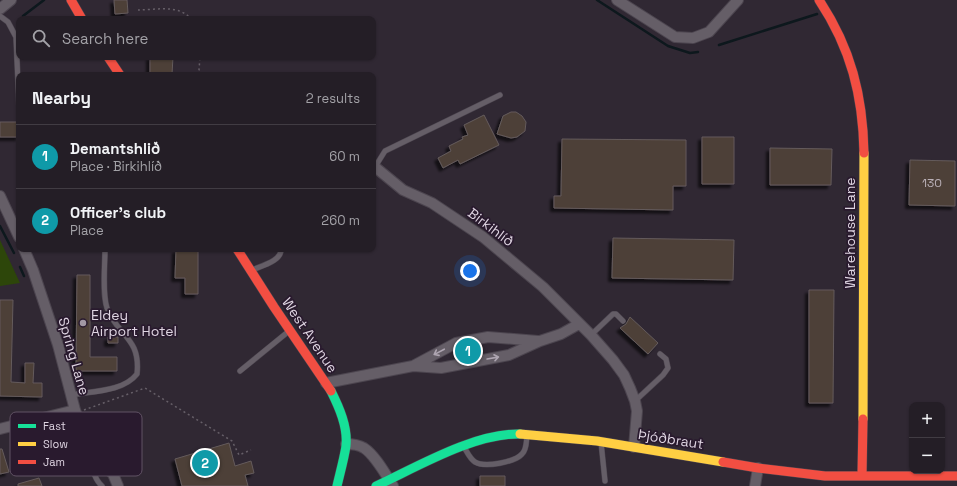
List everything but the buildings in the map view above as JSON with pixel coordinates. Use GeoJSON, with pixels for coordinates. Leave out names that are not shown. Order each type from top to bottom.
{"type":"FeatureCollection","features":[{"type":"Feature","properties":{"kind":"street"},"geometry":{"type":"LineString","coordinates":[[0,9],[11,0]]}},
{"type":"Feature","properties":{"kind":"street"},"geometry":{"type":"LineString","coordinates":[[71,0],[80,16]]}},
{"type":"Feature","properties":{"kind":"street"},"geometry":{"type":"LineString","coordinates":[[617,0],[675,37],[694,38],[710,32],[738,0]]}},
{"type":"Feature","properties":{"kind":"street","name":"Warehouse Lane"},"geometry":{"type":"LineString","coordinates":[[819,0],[831,19],[845,47],[855,77],[862,108],[864,230],[862,475]]}},
{"type":"Feature","properties":{"kind":"street"},"geometry":{"type":"LineString","coordinates":[[110,60],[118,72]]}},
{"type":"Feature","properties":{"kind":"street","name":"Birkihlíð"},"geometry":{"type":"LineString","coordinates":[[376,168],[403,190],[432,203],[483,237],[543,287],[590,335],[613,360],[624,375],[635,401],[637,411],[634,447]]}},
{"type":"Feature","properties":{"kind":"street"},"geometry":{"type":"LineString","coordinates":[[0,196],[16,231]]}},
{"type":"Feature","properties":{"kind":"street","name":"Spring Lane"},"geometry":{"type":"LineString","coordinates":[[25,252],[33,270],[55,337],[76,411]]}},
{"type":"Feature","properties":{"kind":"street","name":"West Avenue"},"geometry":{"type":"LineString","coordinates":[[239,252],[326,383],[339,407],[343,419],[346,444]]}},
{"type":"Feature","properties":{"kind":"street"},"geometry":{"type":"LineString","coordinates":[[326,383],[413,366],[440,368],[509,355],[540,341],[561,334],[579,324]]}},
{"type":"Feature","properties":{"kind":"street"},"geometry":{"type":"LineString","coordinates":[[413,366],[456,343],[488,337],[540,341]]}},
{"type":"Feature","properties":{"kind":"street"},"geometry":{"type":"LineString","coordinates":[[72,412],[76,411]]}},
{"type":"Feature","properties":{"kind":"street"},"geometry":{"type":"LineString","coordinates":[[0,429],[10,427]]}},
{"type":"Feature","properties":{"kind":"street","name":"Þjóðbraut"},"geometry":{"type":"LineString","coordinates":[[376,486],[391,482],[464,446],[490,437],[511,434],[601,442],[758,468],[825,476],[957,476]]}},
{"type":"Feature","properties":{"kind":"street"},"geometry":{"type":"LineString","coordinates":[[337,486],[346,444],[355,444],[365,448],[376,460],[391,482]]}},
{"type":"Feature","properties":{"kind":"street"},"geometry":{"type":"LineString","coordinates":[[755,486],[758,468]]}},
{"type":"Feature","properties":{"kind":"street","name":"Spring Lane"},"geometry":{"type":"LineString","coordinates":[[113,476],[117,486]]}},
{"type":"Feature","properties":{"kind":"lane"},"geometry":{"type":"LineString","coordinates":[[0,16],[8,22],[16,37]]}},
{"type":"Feature","properties":{"kind":"lane"},"geometry":{"type":"LineString","coordinates":[[17,60],[18,72]]}},
{"type":"Feature","properties":{"kind":"lane"},"geometry":{"type":"LineString","coordinates":[[376,165],[385,151],[500,95]]}},
{"type":"Feature","properties":{"kind":"lane"},"geometry":{"type":"LineString","coordinates":[[72,395],[121,386],[129,382],[137,374],[136,356],[132,344],[110,315],[105,301],[105,252]]}},
{"type":"Feature","properties":{"kind":"lane"},"geometry":{"type":"LineString","coordinates":[[251,271],[277,258],[281,252]]}},
{"type":"Feature","properties":{"kind":"lane"},"geometry":{"type":"LineString","coordinates":[[590,335],[613,314],[616,314],[623,321]]}},
{"type":"Feature","properties":{"kind":"lane"},"geometry":{"type":"LineString","coordinates":[[240,371],[290,331]]}},
{"type":"Feature","properties":{"kind":"lane"},"geometry":{"type":"LineString","coordinates":[[635,401],[663,375],[668,368],[666,359],[660,354]]}},
{"type":"Feature","properties":{"kind":"lane"},"geometry":{"type":"LineString","coordinates":[[464,446],[471,458],[478,463],[504,462],[517,458],[522,454],[526,444],[527,435]]}},
{"type":"Feature","properties":{"kind":"lane"},"geometry":{"type":"LineString","coordinates":[[601,442],[605,481]]}},
{"type":"Feature","properties":{"kind":"lane"},"geometry":{"type":"LineString","coordinates":[[95,476],[102,486]]}},
{"type":"Feature","properties":{"kind":"path"},"geometry":{"type":"LineString","coordinates":[[138,10],[175,9],[185,13],[188,16]]}},
{"type":"Feature","properties":{"kind":"path"},"geometry":{"type":"LineString","coordinates":[[198,72],[200,60]]}},
{"type":"Feature","properties":{"kind":"path"},"geometry":{"type":"LineString","coordinates":[[76,411],[146,388],[232,441],[239,455],[251,450]]}},
{"type":"Feature","properties":{"kind":"green space"},"geometry":{"type":"Polygon","coordinates":[[[0,240],[20,283],[0,286],[0,240]]]}},
{"type":"Feature","properties":{"kind":"waterway"},"geometry":{"type":"LineString","coordinates":[[23,16],[44,0]]}},
{"type":"Feature","properties":{"kind":"waterway"},"geometry":{"type":"LineString","coordinates":[[597,0],[668,46],[690,53],[698,52]]}},
{"type":"Feature","properties":{"kind":"waterway"},"geometry":{"type":"LineString","coordinates":[[719,45],[817,14]]}},
{"type":"Feature","properties":{"kind":"waterway"},"geometry":{"type":"LineString","coordinates":[[0,226],[14,253]]}},
{"type":"Feature","properties":{"kind":"waterway"},"geometry":{"type":"LineString","coordinates":[[20,267],[24,276]]}},
{"type":"Feature","properties":{"kind":"traffic: fast"},"geometry":{"type":"LineString","coordinates":[[331,391],[342,417],[346,432],[346,446],[337,486]]}},
{"type":"Feature","properties":{"kind":"traffic: fast"},"geometry":{"type":"LineString","coordinates":[[376,486],[446,452],[465,445],[502,435],[520,434]]}},
{"type":"Feature","properties":{"kind":"traffic: slow"},"geometry":{"type":"LineString","coordinates":[[863,419],[864,153]]}},
{"type":"Feature","properties":{"kind":"traffic: slow"},"geometry":{"type":"LineString","coordinates":[[520,434],[597,441],[723,462]]}},
{"type":"Feature","properties":{"kind":"traffic: jam"},"geometry":{"type":"LineString","coordinates":[[71,0],[80,16]]}},
{"type":"Feature","properties":{"kind":"traffic: jam"},"geometry":{"type":"LineString","coordinates":[[819,0],[839,36],[853,73],[861,112],[864,153]]}},
{"type":"Feature","properties":{"kind":"traffic: jam"},"geometry":{"type":"LineString","coordinates":[[110,60],[118,72]]}},
{"type":"Feature","properties":{"kind":"traffic: jam"},"geometry":{"type":"LineString","coordinates":[[239,252],[331,391]]}},
{"type":"Feature","properties":{"kind":"traffic: jam"},"geometry":{"type":"LineString","coordinates":[[862,475],[863,419]]}},
{"type":"Feature","properties":{"kind":"traffic: jam"},"geometry":{"type":"LineString","coordinates":[[723,462],[825,476],[957,476]]}},
{"type":"Feature","properties":{"kind":"place","name":"Eldey Airport Hotel"},"geometry":{"type":"Point","coordinates":[83,323]}},
{"type":"Feature","properties":{"kind":"place","name":"Demantshlið"},"geometry":{"type":"Point","coordinates":[468,351]}},
{"type":"Feature","properties":{"kind":"place","name":"Officer's club"},"geometry":{"type":"Point","coordinates":[205,463]}}]}
